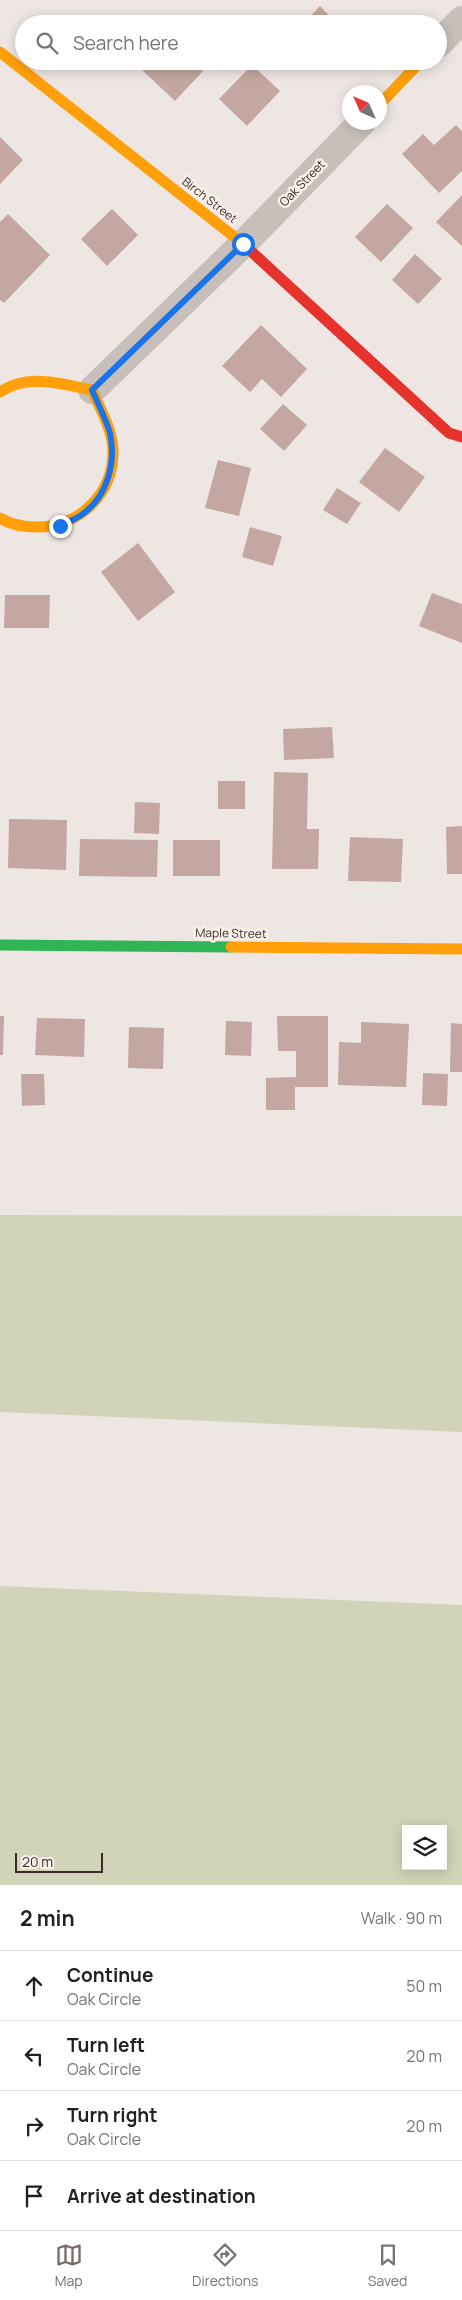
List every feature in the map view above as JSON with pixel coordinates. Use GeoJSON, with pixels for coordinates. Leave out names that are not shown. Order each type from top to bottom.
{"type":"FeatureCollection","features":[{"type":"Feature","properties":{"kind":"street"},"geometry":{"type":"LineString","coordinates":[[447,35],[462,20]]}},
{"type":"Feature","properties":{"kind":"street","name":"Birch Street"},"geometry":{"type":"LineString","coordinates":[[0,52],[15,64]]}},
{"type":"Feature","properties":{"kind":"street","name":"Birch Street"},"geometry":{"type":"LineString","coordinates":[[23,70],[243,244],[449,433],[462,437]]}},
{"type":"Feature","properties":{"kind":"street"},"geometry":{"type":"LineString","coordinates":[[387,97],[412,70]]}},
{"type":"Feature","properties":{"kind":"street","name":"Oak Street"},"geometry":{"type":"LineString","coordinates":[[92,390],[243,244],[354,130]]}},
{"type":"Feature","properties":{"kind":"street"},"geometry":{"type":"LineString","coordinates":[[0,392],[5,388],[26,381],[51,381],[92,390],[110,431],[113,452],[110,478],[94,504],[82,514],[60,526],[44,529],[18,526],[0,518]]}},
{"type":"Feature","properties":{"kind":"street","name":"Maple Street"},"geometry":{"type":"LineString","coordinates":[[0,945],[462,949]]}},
{"type":"Feature","properties":{"kind":"green space"},"geometry":{"type":"Polygon","coordinates":[[[0,1215],[462,1216],[462,1432],[0,1412],[0,1215]]]}},
{"type":"Feature","properties":{"kind":"green space"},"geometry":{"type":"Polygon","coordinates":[[[0,1586],[462,1605],[462,1885],[0,1885],[0,1586]]]}},
{"type":"Feature","properties":{"kind":"building"},"geometry":{"type":"Polygon","coordinates":[[[320,6],[328,15],[312,15],[320,6]]]}},
{"type":"Feature","properties":{"kind":"building"},"geometry":{"type":"Polygon","coordinates":[[[142,70],[203,71],[175,101],[142,70]]]}},
{"type":"Feature","properties":{"kind":"building"},"geometry":{"type":"Polygon","coordinates":[[[247,70],[257,70],[280,91],[247,126],[219,99],[247,70]]]}},
{"type":"Feature","properties":{"kind":"building"},"geometry":{"type":"Polygon","coordinates":[[[456,125],[462,131],[462,171],[439,193],[402,154],[423,134],[434,145],[456,125]]]}},
{"type":"Feature","properties":{"kind":"building"},"geometry":{"type":"Polygon","coordinates":[[[0,137],[23,160],[0,184],[0,137]]]}},
{"type":"Feature","properties":{"kind":"building"},"geometry":{"type":"Polygon","coordinates":[[[462,195],[462,246],[436,222],[462,195]]]}},
{"type":"Feature","properties":{"kind":"building"},"geometry":{"type":"Polygon","coordinates":[[[387,204],[413,228],[381,262],[355,237],[387,204]]]}},
{"type":"Feature","properties":{"kind":"building"},"geometry":{"type":"Polygon","coordinates":[[[112,209],[138,235],[107,266],[81,239],[112,209]]]}},
{"type":"Feature","properties":{"kind":"building"},"geometry":{"type":"Polygon","coordinates":[[[8,214],[50,255],[4,303],[0,300],[0,222],[8,214]]]}},
{"type":"Feature","properties":{"kind":"building"},"geometry":{"type":"Polygon","coordinates":[[[415,254],[442,279],[418,304],[392,280],[415,254]]]}},
{"type":"Feature","properties":{"kind":"building"},"geometry":{"type":"Polygon","coordinates":[[[261,325],[307,369],[281,397],[262,379],[250,392],[222,366],[261,325]]]}},
{"type":"Feature","properties":{"kind":"building"},"geometry":{"type":"Polygon","coordinates":[[[283,404],[307,425],[284,451],[260,429],[283,404]]]}},
{"type":"Feature","properties":{"kind":"building"},"geometry":{"type":"Polygon","coordinates":[[[385,448],[425,477],[399,512],[359,482],[385,448]]]}},
{"type":"Feature","properties":{"kind":"building"},"geometry":{"type":"Polygon","coordinates":[[[218,460],[251,468],[239,516],[205,508],[218,460]]]}},
{"type":"Feature","properties":{"kind":"building"},"geometry":{"type":"Polygon","coordinates":[[[337,488],[361,503],[347,524],[323,510],[337,488]]]}},
{"type":"Feature","properties":{"kind":"building"},"geometry":{"type":"Polygon","coordinates":[[[250,527],[282,536],[273,566],[242,557],[250,527]]]}},
{"type":"Feature","properties":{"kind":"building"},"geometry":{"type":"Polygon","coordinates":[[[138,543],[175,592],[138,621],[101,572],[138,543]]]}},
{"type":"Feature","properties":{"kind":"building"},"geometry":{"type":"Polygon","coordinates":[[[432,593],[462,604],[462,643],[419,626],[432,593]]]}},
{"type":"Feature","properties":{"kind":"building"},"geometry":{"type":"Polygon","coordinates":[[[5,595],[50,595],[49,628],[4,628],[5,595]]]}},
{"type":"Feature","properties":{"kind":"building"},"geometry":{"type":"Polygon","coordinates":[[[332,727],[334,758],[284,760],[283,729],[332,727]]]}},
{"type":"Feature","properties":{"kind":"building"},"geometry":{"type":"Polygon","coordinates":[[[274,772],[308,773],[307,829],[319,829],[318,869],[272,869],[274,772]]]}},
{"type":"Feature","properties":{"kind":"building"},"geometry":{"type":"Polygon","coordinates":[[[218,781],[245,781],[245,809],[218,809],[218,781]]]}},
{"type":"Feature","properties":{"kind":"building"},"geometry":{"type":"Polygon","coordinates":[[[135,802],[160,803],[159,834],[134,833],[135,802]]]}},
{"type":"Feature","properties":{"kind":"building"},"geometry":{"type":"Polygon","coordinates":[[[9,819],[67,820],[66,870],[8,868],[9,819]]]}},
{"type":"Feature","properties":{"kind":"building"},"geometry":{"type":"Polygon","coordinates":[[[462,826],[462,874],[447,874],[446,827],[462,826]]]}},
{"type":"Feature","properties":{"kind":"building"},"geometry":{"type":"Polygon","coordinates":[[[350,837],[403,839],[401,882],[348,881],[350,837]]]}},
{"type":"Feature","properties":{"kind":"building"},"geometry":{"type":"Polygon","coordinates":[[[80,839],[158,840],[157,877],[79,876],[80,839]]]}},
{"type":"Feature","properties":{"kind":"building"},"geometry":{"type":"Polygon","coordinates":[[[173,840],[220,840],[220,876],[173,876],[173,840]]]}},
{"type":"Feature","properties":{"kind":"building"},"geometry":{"type":"Polygon","coordinates":[[[0,1016],[4,1016],[3,1055],[0,1055],[0,1016]]]}},
{"type":"Feature","properties":{"kind":"building"},"geometry":{"type":"Polygon","coordinates":[[[277,1016],[328,1016],[328,1087],[295,1087],[295,1110],[266,1110],[266,1078],[296,1077],[296,1051],[278,1051],[277,1016]]]}},
{"type":"Feature","properties":{"kind":"building"},"geometry":{"type":"Polygon","coordinates":[[[37,1018],[85,1019],[84,1057],[35,1055],[37,1018]]]}},
{"type":"Feature","properties":{"kind":"building"},"geometry":{"type":"Polygon","coordinates":[[[226,1021],[252,1022],[251,1056],[225,1055],[226,1021]]]}},
{"type":"Feature","properties":{"kind":"building"},"geometry":{"type":"Polygon","coordinates":[[[361,1022],[409,1024],[406,1087],[338,1085],[339,1042],[361,1043],[361,1022]]]}},
{"type":"Feature","properties":{"kind":"building"},"geometry":{"type":"Polygon","coordinates":[[[451,1023],[462,1024],[462,1072],[450,1072],[451,1023]]]}},
{"type":"Feature","properties":{"kind":"building"},"geometry":{"type":"Polygon","coordinates":[[[129,1027],[164,1028],[163,1069],[128,1068],[129,1027]]]}},
{"type":"Feature","properties":{"kind":"building"},"geometry":{"type":"Polygon","coordinates":[[[423,1073],[448,1074],[447,1106],[422,1105],[423,1073]]]}},
{"type":"Feature","properties":{"kind":"building"},"geometry":{"type":"Polygon","coordinates":[[[21,1074],[44,1074],[45,1105],[22,1106],[21,1074]]]}},
{"type":"Feature","properties":{"kind":"traffic: fast"},"geometry":{"type":"LineString","coordinates":[[0,945],[231,947]]}},
{"type":"Feature","properties":{"kind":"traffic: slow"},"geometry":{"type":"LineString","coordinates":[[0,52],[15,64]]}},
{"type":"Feature","properties":{"kind":"traffic: slow"},"geometry":{"type":"LineString","coordinates":[[23,70],[242,243]]}},
{"type":"Feature","properties":{"kind":"traffic: slow"},"geometry":{"type":"LineString","coordinates":[[387,97],[412,70]]}},
{"type":"Feature","properties":{"kind":"traffic: slow"},"geometry":{"type":"LineString","coordinates":[[0,392],[11,386],[33,381],[92,390],[111,436],[113,452],[107,481],[100,494],[80,514],[52,526],[37,527],[18,525],[0,518]]}},
{"type":"Feature","properties":{"kind":"traffic: slow"},"geometry":{"type":"LineString","coordinates":[[231,947],[462,949]]}},
{"type":"Feature","properties":{"kind":"traffic: jam"},"geometry":{"type":"LineString","coordinates":[[242,243],[449,433],[462,437]]}},
{"type":"Feature","properties":{"kind":"route"},"geometry":{"type":"LineString","coordinates":[[60,526],[82,514],[94,504],[110,478],[113,452],[110,431],[92,390],[243,244]]}}]}
